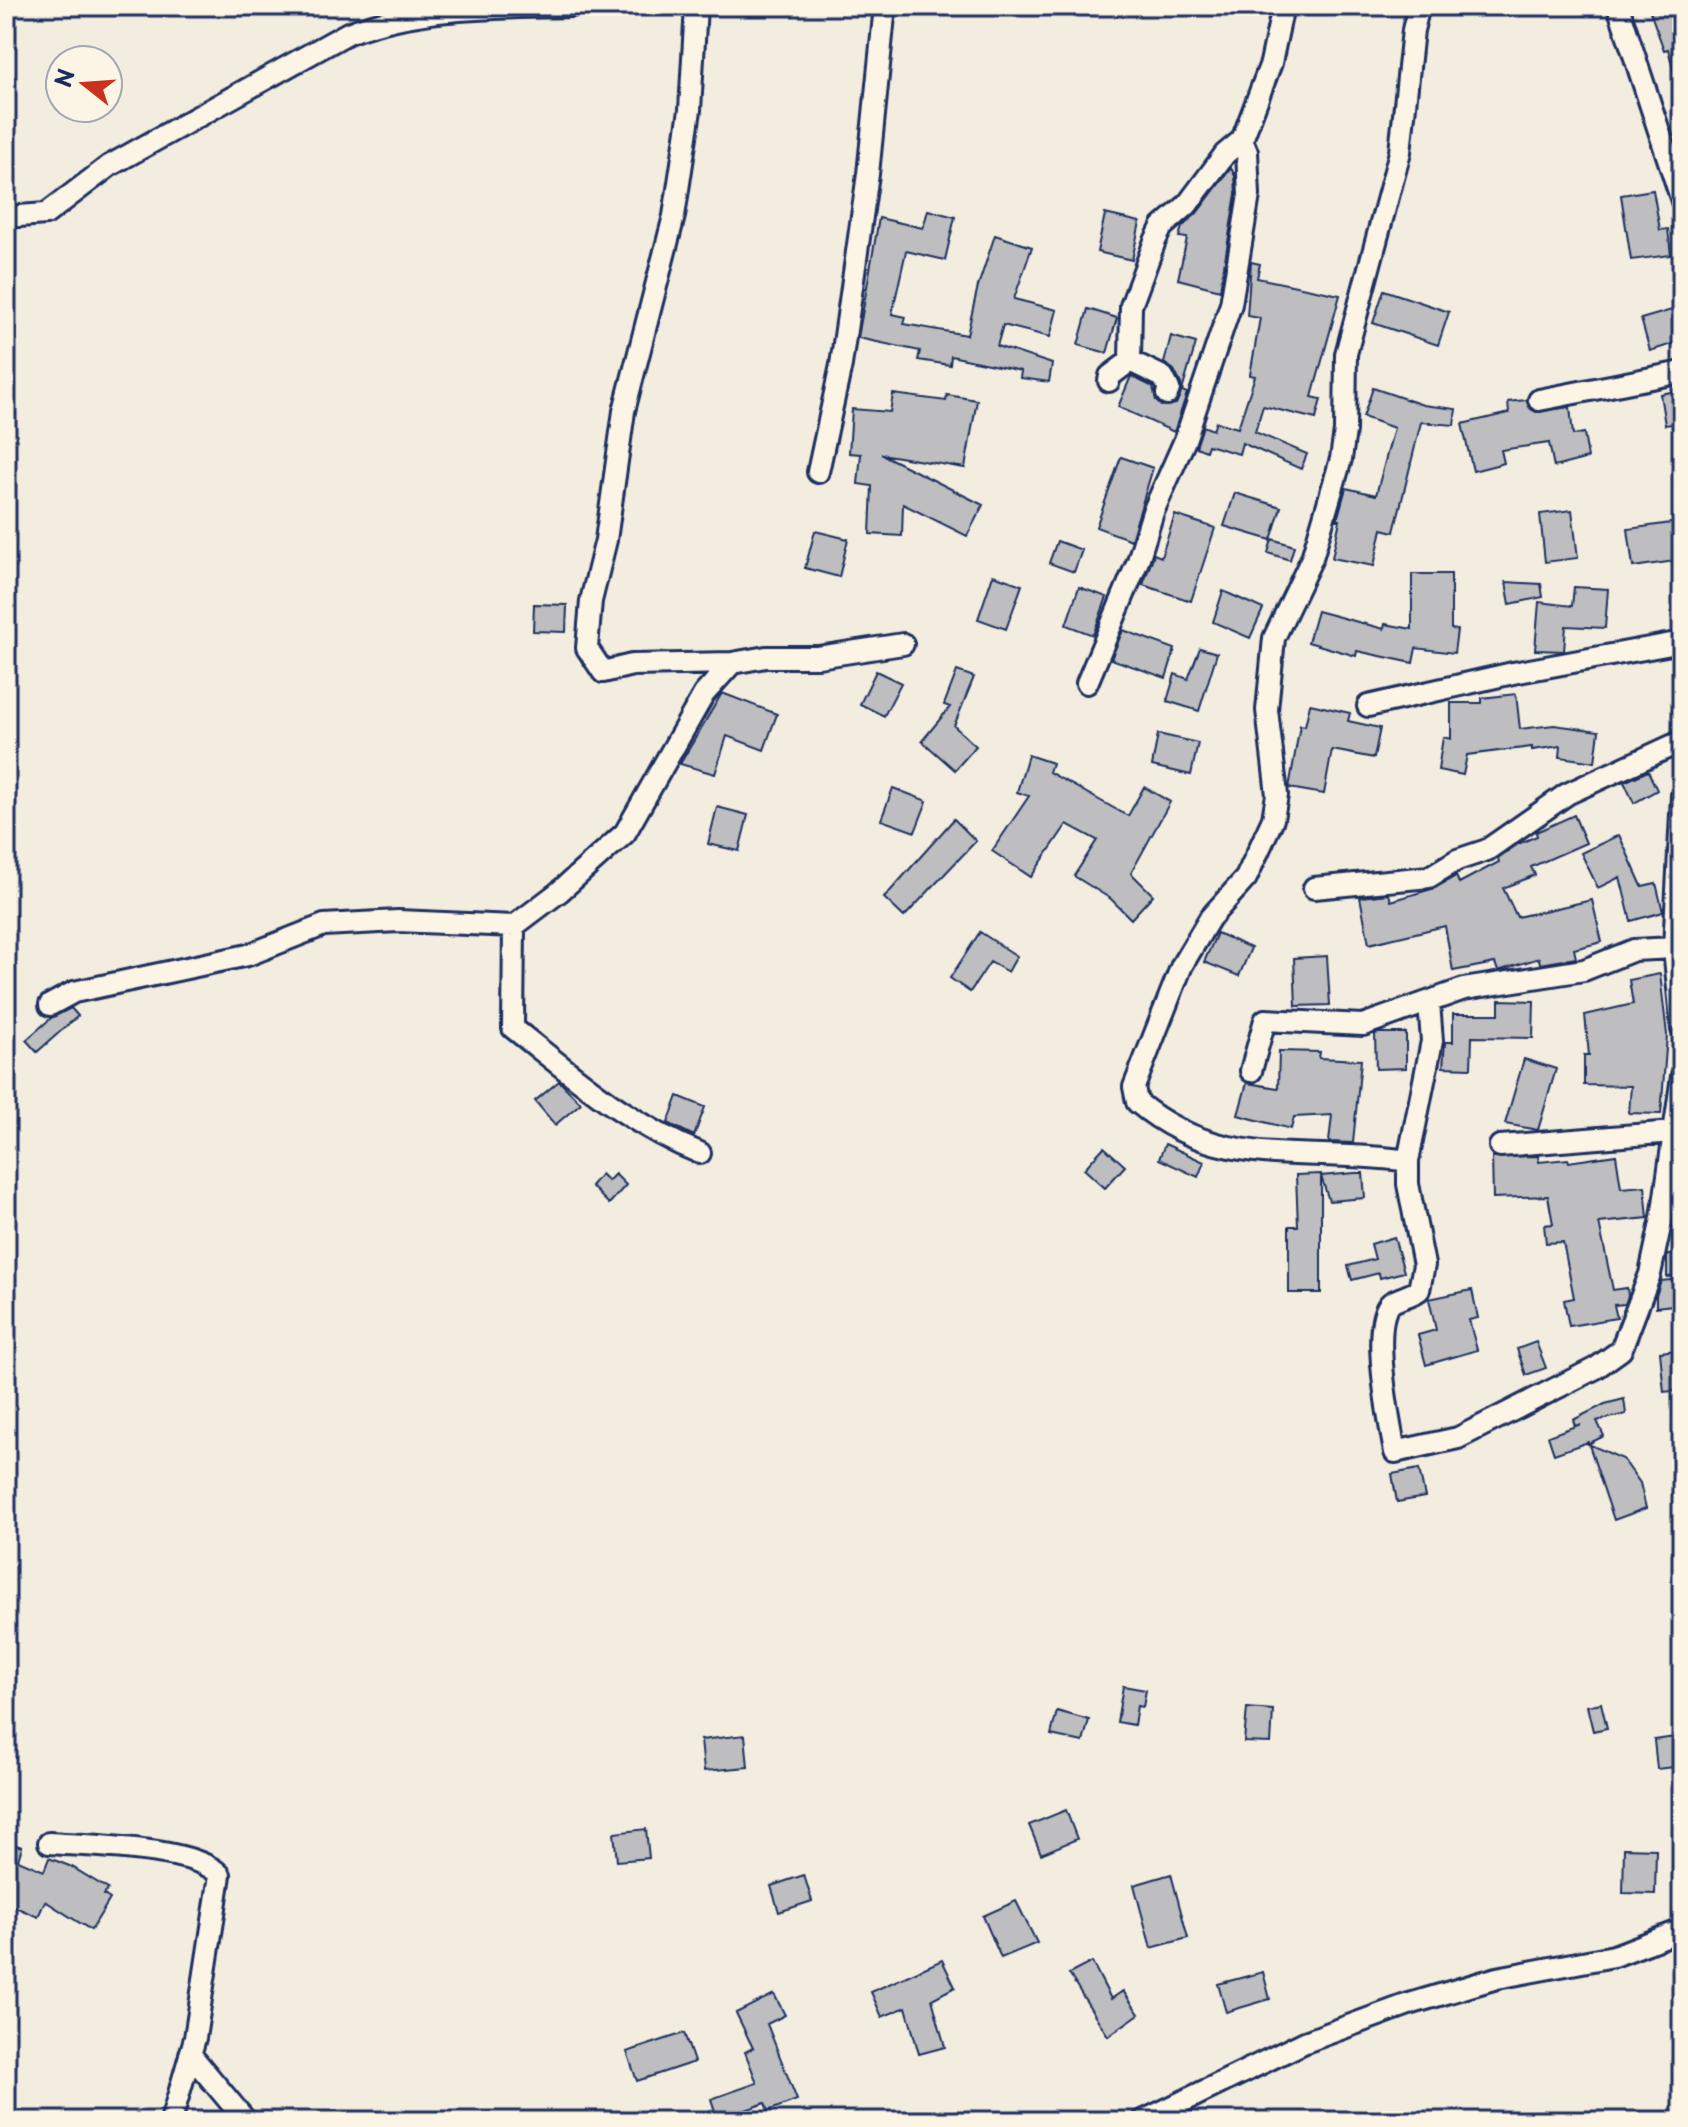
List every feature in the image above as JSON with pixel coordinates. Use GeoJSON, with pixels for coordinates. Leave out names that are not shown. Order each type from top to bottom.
{"type":"FeatureCollection","features":[{"type":"Feature","properties":{"kind":"street"},"geometry":{"type":"LineString","coordinates":[[6,217],[46,214],[109,166],[348,33],[379,21],[453,8],[571,6]]}},
{"type":"Feature","properties":{"kind":"street"},"geometry":{"type":"LineString","coordinates":[[696,6],[690,110],[674,216],[624,411],[606,540],[591,601],[587,648],[603,672],[632,665],[818,657],[903,644]]}},
{"type":"Feature","properties":{"kind":"street"},"geometry":{"type":"LineString","coordinates":[[818,472],[841,365],[869,163],[885,6]]}},
{"type":"Feature","properties":{"kind":"street"},"geometry":{"type":"LineString","coordinates":[[1130,361],[1131,306],[1155,241],[1162,227],[1187,205],[1225,154],[1242,140],[1271,63],[1283,6]]}},
{"type":"Feature","properties":{"kind":"street"},"geometry":{"type":"LineString","coordinates":[[1408,1161],[1289,1156],[1234,1150],[1180,1133],[1137,1102],[1134,1087],[1182,965],[1210,918],[1246,878],[1273,819],[1277,795],[1267,710],[1274,638],[1312,558],[1341,459],[1348,340],[1400,152],[1413,30],[1419,6]]}},
{"type":"Feature","properties":{"kind":"street"},"geometry":{"type":"LineString","coordinates":[[1618,6],[1682,201]]}},
{"type":"Feature","properties":{"kind":"street"},"geometry":{"type":"LineString","coordinates":[[1087,683],[1138,561],[1153,512],[1185,440],[1228,315],[1249,195],[1247,152],[1242,140]]}},
{"type":"Feature","properties":{"kind":"street"},"geometry":{"type":"LineString","coordinates":[[1109,381],[1110,376],[1130,361]]}},
{"type":"Feature","properties":{"kind":"street"},"geometry":{"type":"LineString","coordinates":[[1130,361],[1163,377],[1169,389],[1167,394]]}},
{"type":"Feature","properties":{"kind":"street"},"geometry":{"type":"LineString","coordinates":[[1539,400],[1682,372]]}},
{"type":"Feature","properties":{"kind":"street"},"geometry":{"type":"LineString","coordinates":[[1368,706],[1513,673],[1682,642]]}},
{"type":"Feature","properties":{"kind":"street"},"geometry":{"type":"LineString","coordinates":[[50,1005],[74,992],[248,955],[324,925],[398,921],[514,926],[559,892],[625,833],[704,694],[732,663]]}},
{"type":"Feature","properties":{"kind":"street"},"geometry":{"type":"LineString","coordinates":[[1314,888],[1429,877],[1457,860],[1487,850],[1567,794],[1682,741]]}},
{"type":"Feature","properties":{"kind":"street"},"geometry":{"type":"LineString","coordinates":[[1682,795],[1674,948],[1682,1029]]}},
{"type":"Feature","properties":{"kind":"street"},"geometry":{"type":"LineString","coordinates":[[514,926],[513,1028],[565,1067],[593,1093],[672,1142],[700,1153]]}},
{"type":"Feature","properties":{"kind":"street"},"geometry":{"type":"LineString","coordinates":[[1251,1071],[1265,1020],[1363,1025],[1464,989],[1584,970],[1634,950],[1674,948]]}},
{"type":"Feature","properties":{"kind":"street"},"geometry":{"type":"LineString","coordinates":[[1429,1003],[1432,1041],[1408,1161],[1408,1184],[1424,1265],[1419,1290],[1390,1304],[1380,1323],[1387,1414],[1395,1452],[1458,1438],[1596,1368],[1621,1350],[1650,1274],[1675,1179],[1673,1132],[1680,1107],[1682,1076]]}},
{"type":"Feature","properties":{"kind":"street"},"geometry":{"type":"LineString","coordinates":[[1500,1146],[1673,1132]]}},
{"type":"Feature","properties":{"kind":"street"},"geometry":{"type":"LineString","coordinates":[[49,1843],[152,1851],[211,1865],[220,1875],[190,2054],[171,2121]]}},
{"type":"Feature","properties":{"kind":"street"},"geometry":{"type":"LineString","coordinates":[[1143,2121],[1305,2042],[1406,2005],[1497,1978],[1614,1956],[1682,1930]]}},
{"type":"Feature","properties":{"kind":"street"},"geometry":{"type":"LineString","coordinates":[[190,2054],[246,2121]]}},
{"type":"Feature","properties":{"kind":"building"},"geometry":{"type":"Polygon","coordinates":[[[1648,6],[1672,6],[1682,35],[1682,84],[1677,84],[1668,49],[1664,50],[1648,6]]]}},
{"type":"Feature","properties":{"kind":"building"},"geometry":{"type":"Polygon","coordinates":[[[1231,168],[1235,176],[1236,194],[1220,290],[1178,279],[1187,238],[1179,237],[1182,227],[1197,213],[1231,168]]]}},
{"type":"Feature","properties":{"kind":"building"},"geometry":{"type":"Polygon","coordinates":[[[1653,190],[1660,230],[1668,229],[1671,255],[1631,260],[1621,195],[1653,190]]]}},
{"type":"Feature","properties":{"kind":"building"},"geometry":{"type":"Polygon","coordinates":[[[928,210],[955,217],[945,260],[906,251],[892,314],[906,317],[904,324],[967,335],[978,286],[995,235],[1032,247],[1014,299],[1057,310],[1050,337],[1003,325],[997,346],[1052,364],[1049,382],[1020,378],[1021,371],[951,356],[950,365],[918,360],[920,351],[858,338],[879,218],[923,228],[928,210]]]}},
{"type":"Feature","properties":{"kind":"building"},"geometry":{"type":"Polygon","coordinates":[[[1105,214],[1140,222],[1132,260],[1097,252],[1105,214]]]}},
{"type":"Feature","properties":{"kind":"building"},"geometry":{"type":"Polygon","coordinates":[[[1251,262],[1260,264],[1257,278],[1340,295],[1312,397],[1321,399],[1316,419],[1263,406],[1255,432],[1307,454],[1301,469],[1242,443],[1239,454],[1208,445],[1206,451],[1196,447],[1203,426],[1213,430],[1216,422],[1238,428],[1255,376],[1250,375],[1260,318],[1247,316],[1251,262]]]}},
{"type":"Feature","properties":{"kind":"building"},"geometry":{"type":"Polygon","coordinates":[[[1384,290],[1449,312],[1438,345],[1373,323],[1384,290]]]}},
{"type":"Feature","properties":{"kind":"building"},"geometry":{"type":"Polygon","coordinates":[[[1682,307],[1682,341],[1650,351],[1641,319],[1682,307]]]}},
{"type":"Feature","properties":{"kind":"building"},"geometry":{"type":"Polygon","coordinates":[[[1088,309],[1117,318],[1107,353],[1078,345],[1088,309]]]}},
{"type":"Feature","properties":{"kind":"building"},"geometry":{"type":"Polygon","coordinates":[[[1171,336],[1196,343],[1182,391],[1187,393],[1174,432],[1118,407],[1131,376],[1153,387],[1156,401],[1161,406],[1176,404],[1181,384],[1174,370],[1164,363],[1171,336]]]}},
{"type":"Feature","properties":{"kind":"building"},"geometry":{"type":"Polygon","coordinates":[[[1373,388],[1423,405],[1456,409],[1454,425],[1421,422],[1394,532],[1382,529],[1374,566],[1332,558],[1340,520],[1337,520],[1346,488],[1376,495],[1394,428],[1363,417],[1373,388]]]}},
{"type":"Feature","properties":{"kind":"building"},"geometry":{"type":"Polygon","coordinates":[[[1676,391],[1681,423],[1665,425],[1660,394],[1676,391]]]}},
{"type":"Feature","properties":{"kind":"building"},"geometry":{"type":"Polygon","coordinates":[[[893,394],[946,401],[947,395],[977,400],[965,468],[881,454],[983,505],[967,536],[903,504],[902,536],[870,534],[872,486],[858,484],[861,454],[849,453],[852,409],[890,412],[893,394]]]}},
{"type":"Feature","properties":{"kind":"building"},"geometry":{"type":"Polygon","coordinates":[[[1526,400],[1536,412],[1570,407],[1573,435],[1584,433],[1588,458],[1554,467],[1549,443],[1501,450],[1504,463],[1473,471],[1462,424],[1509,413],[1508,402],[1526,400]]]}},
{"type":"Feature","properties":{"kind":"building"},"geometry":{"type":"Polygon","coordinates":[[[1121,457],[1153,468],[1131,540],[1096,527],[1121,457]]]}},
{"type":"Feature","properties":{"kind":"building"},"geometry":{"type":"Polygon","coordinates":[[[1235,493],[1281,507],[1271,540],[1224,526],[1235,493]]]}},
{"type":"Feature","properties":{"kind":"building"},"geometry":{"type":"Polygon","coordinates":[[[1572,510],[1578,558],[1545,562],[1540,514],[1572,510]]]}},
{"type":"Feature","properties":{"kind":"building"},"geometry":{"type":"Polygon","coordinates":[[[1175,515],[1215,528],[1191,601],[1143,585],[1154,554],[1161,557],[1175,515]]]}},
{"type":"Feature","properties":{"kind":"building"},"geometry":{"type":"Polygon","coordinates":[[[1679,522],[1682,560],[1633,567],[1628,529],[1679,522]]]}},
{"type":"Feature","properties":{"kind":"building"},"geometry":{"type":"Polygon","coordinates":[[[815,531],[848,539],[839,577],[805,568],[815,531]]]}},
{"type":"Feature","properties":{"kind":"building"},"geometry":{"type":"Polygon","coordinates":[[[1272,539],[1294,546],[1290,560],[1268,553],[1272,539]]]}},
{"type":"Feature","properties":{"kind":"building"},"geometry":{"type":"Polygon","coordinates":[[[1057,541],[1082,550],[1074,572],[1049,563],[1057,541]]]}},
{"type":"Feature","properties":{"kind":"building"},"geometry":{"type":"Polygon","coordinates":[[[1412,574],[1451,574],[1451,629],[1457,630],[1454,653],[1416,648],[1413,663],[1357,651],[1356,656],[1308,642],[1317,611],[1384,629],[1385,624],[1412,629],[1412,574]]]}},
{"type":"Feature","properties":{"kind":"building"},"geometry":{"type":"Polygon","coordinates":[[[993,575],[1022,585],[1006,629],[978,619],[993,575]]]}},
{"type":"Feature","properties":{"kind":"building"},"geometry":{"type":"Polygon","coordinates":[[[1506,582],[1541,584],[1543,597],[1510,604],[1506,582]]]}},
{"type":"Feature","properties":{"kind":"building"},"geometry":{"type":"Polygon","coordinates":[[[1079,587],[1107,597],[1093,635],[1066,625],[1079,587]]]}},
{"type":"Feature","properties":{"kind":"building"},"geometry":{"type":"Polygon","coordinates":[[[1574,587],[1608,589],[1605,628],[1566,626],[1564,651],[1535,650],[1539,602],[1572,606],[1574,587]]]}},
{"type":"Feature","properties":{"kind":"building"},"geometry":{"type":"Polygon","coordinates":[[[1223,591],[1263,609],[1250,638],[1213,622],[1223,591]]]}},
{"type":"Feature","properties":{"kind":"building"},"geometry":{"type":"Polygon","coordinates":[[[534,604],[567,605],[566,632],[533,631],[534,604]]]}},
{"type":"Feature","properties":{"kind":"building"},"geometry":{"type":"Polygon","coordinates":[[[1123,630],[1175,649],[1166,678],[1111,659],[1123,630]]]}},
{"type":"Feature","properties":{"kind":"building"},"geometry":{"type":"Polygon","coordinates":[[[1200,648],[1217,653],[1199,711],[1167,701],[1175,674],[1188,679],[1200,648]]]}},
{"type":"Feature","properties":{"kind":"building"},"geometry":{"type":"Polygon","coordinates":[[[876,671],[901,683],[884,716],[860,704],[876,671]]]}},
{"type":"Feature","properties":{"kind":"building"},"geometry":{"type":"Polygon","coordinates":[[[957,671],[974,677],[954,726],[976,746],[955,770],[922,741],[950,707],[944,705],[957,671]]]}},
{"type":"Feature","properties":{"kind":"building"},"geometry":{"type":"Polygon","coordinates":[[[722,693],[777,714],[764,750],[727,736],[715,774],[680,764],[722,693]]]}},
{"type":"Feature","properties":{"kind":"building"},"geometry":{"type":"Polygon","coordinates":[[[1516,694],[1520,729],[1554,725],[1599,731],[1595,762],[1560,757],[1561,746],[1532,750],[1532,747],[1467,755],[1463,775],[1438,770],[1443,737],[1451,739],[1451,703],[1482,703],[1482,698],[1516,694]]]}},
{"type":"Feature","properties":{"kind":"building"},"geometry":{"type":"Polygon","coordinates":[[[1310,704],[1350,713],[1348,721],[1380,728],[1374,758],[1332,750],[1324,794],[1289,788],[1300,725],[1305,726],[1310,704]]]}},
{"type":"Feature","properties":{"kind":"building"},"geometry":{"type":"Polygon","coordinates":[[[1158,734],[1198,743],[1191,775],[1152,766],[1158,734]]]}},
{"type":"Feature","properties":{"kind":"building"},"geometry":{"type":"Polygon","coordinates":[[[1028,755],[1052,763],[1049,772],[1128,816],[1144,787],[1170,802],[1131,873],[1153,895],[1131,919],[1111,899],[1074,876],[1097,840],[1067,824],[1031,877],[992,851],[1029,796],[1017,792],[1028,755]]]}},
{"type":"Feature","properties":{"kind":"building"},"geometry":{"type":"Polygon","coordinates":[[[1648,771],[1657,790],[1634,803],[1624,782],[1648,771]]]}},
{"type":"Feature","properties":{"kind":"building"},"geometry":{"type":"Polygon","coordinates":[[[893,788],[927,801],[915,832],[881,820],[893,788]]]}},
{"type":"Feature","properties":{"kind":"building"},"geometry":{"type":"Polygon","coordinates":[[[717,807],[748,815],[739,851],[708,844],[717,807]]]}},
{"type":"Feature","properties":{"kind":"building"},"geometry":{"type":"Polygon","coordinates":[[[1574,815],[1586,843],[1531,867],[1535,875],[1503,888],[1517,917],[1592,900],[1602,942],[1574,949],[1576,958],[1540,964],[1539,958],[1498,971],[1495,963],[1453,971],[1445,926],[1369,944],[1360,897],[1389,894],[1391,901],[1435,888],[1456,876],[1459,883],[1499,862],[1498,858],[1518,844],[1537,836],[1536,832],[1574,815]]]}},
{"type":"Feature","properties":{"kind":"building"},"geometry":{"type":"Polygon","coordinates":[[[954,819],[976,841],[904,917],[884,898],[954,819]]]}},
{"type":"Feature","properties":{"kind":"building"},"geometry":{"type":"Polygon","coordinates":[[[1619,835],[1642,886],[1656,883],[1663,912],[1631,921],[1620,877],[1598,888],[1581,853],[1619,835]]]}},
{"type":"Feature","properties":{"kind":"building"},"geometry":{"type":"Polygon","coordinates":[[[980,932],[1017,956],[1008,972],[990,962],[970,992],[950,978],[980,932]]]}},
{"type":"Feature","properties":{"kind":"building"},"geometry":{"type":"Polygon","coordinates":[[[1217,933],[1251,948],[1239,976],[1204,962],[1217,933]]]}},
{"type":"Feature","properties":{"kind":"building"},"geometry":{"type":"Polygon","coordinates":[[[1327,956],[1330,1005],[1296,1006],[1294,958],[1327,956]]]}},
{"type":"Feature","properties":{"kind":"building"},"geometry":{"type":"Polygon","coordinates":[[[1660,974],[1667,1035],[1661,1114],[1629,1113],[1631,1086],[1584,1085],[1584,1055],[1589,1055],[1585,1015],[1633,1004],[1629,980],[1660,974]]]}},
{"type":"Feature","properties":{"kind":"building"},"geometry":{"type":"Polygon","coordinates":[[[1499,1000],[1534,1001],[1533,1038],[1472,1037],[1471,1068],[1443,1067],[1445,1042],[1453,1042],[1453,1014],[1499,1014],[1499,1000]]]}},
{"type":"Feature","properties":{"kind":"building"},"geometry":{"type":"Polygon","coordinates":[[[71,1008],[78,1016],[37,1052],[26,1040],[51,1018],[71,1008]]]}},
{"type":"Feature","properties":{"kind":"building"},"geometry":{"type":"Polygon","coordinates":[[[1406,1033],[1406,1068],[1376,1069],[1375,1034],[1406,1033]]]}},
{"type":"Feature","properties":{"kind":"building"},"geometry":{"type":"Polygon","coordinates":[[[1279,1051],[1320,1052],[1319,1058],[1361,1060],[1353,1143],[1329,1142],[1332,1115],[1294,1117],[1291,1129],[1238,1115],[1247,1083],[1278,1088],[1279,1051]]]}},
{"type":"Feature","properties":{"kind":"building"},"geometry":{"type":"Polygon","coordinates":[[[1524,1059],[1556,1069],[1538,1130],[1505,1124],[1524,1059]]]}},
{"type":"Feature","properties":{"kind":"building"},"geometry":{"type":"Polygon","coordinates":[[[559,1081],[581,1103],[555,1125],[535,1101],[559,1081]]]}},
{"type":"Feature","properties":{"kind":"building"},"geometry":{"type":"Polygon","coordinates":[[[678,1096],[705,1107],[694,1136],[668,1123],[678,1096]]]}},
{"type":"Feature","properties":{"kind":"building"},"geometry":{"type":"Polygon","coordinates":[[[1165,1144],[1204,1162],[1198,1177],[1159,1159],[1165,1144]]]}},
{"type":"Feature","properties":{"kind":"building"},"geometry":{"type":"Polygon","coordinates":[[[1104,1147],[1125,1166],[1105,1188],[1084,1169],[1104,1147]]]}},
{"type":"Feature","properties":{"kind":"building"},"geometry":{"type":"Polygon","coordinates":[[[1616,1155],[1621,1188],[1645,1186],[1648,1218],[1599,1223],[1613,1290],[1627,1288],[1628,1296],[1625,1304],[1614,1305],[1617,1318],[1569,1326],[1564,1300],[1574,1298],[1563,1242],[1546,1243],[1544,1225],[1553,1224],[1548,1196],[1493,1198],[1492,1157],[1538,1156],[1539,1162],[1568,1159],[1569,1162],[1616,1155]]]}},
{"type":"Feature","properties":{"kind":"building"},"geometry":{"type":"Polygon","coordinates":[[[1363,1173],[1365,1198],[1329,1201],[1321,1176],[1363,1173]]]}},
{"type":"Feature","properties":{"kind":"building"},"geometry":{"type":"Polygon","coordinates":[[[601,1174],[608,1181],[615,1174],[626,1185],[609,1204],[591,1186],[601,1174]]]}},
{"type":"Feature","properties":{"kind":"building"},"geometry":{"type":"Polygon","coordinates":[[[1321,1174],[1321,1293],[1289,1293],[1289,1226],[1298,1226],[1296,1175],[1321,1174]]]}},
{"type":"Feature","properties":{"kind":"building"},"geometry":{"type":"Polygon","coordinates":[[[1394,1237],[1404,1272],[1380,1278],[1379,1273],[1352,1280],[1348,1266],[1375,1259],[1371,1244],[1394,1237]]]}},
{"type":"Feature","properties":{"kind":"building"},"geometry":{"type":"Polygon","coordinates":[[[1682,1254],[1682,1276],[1667,1277],[1667,1255],[1682,1254]]]}},
{"type":"Feature","properties":{"kind":"building"},"geometry":{"type":"Polygon","coordinates":[[[1680,1279],[1682,1304],[1656,1307],[1661,1281],[1680,1279]]]}},
{"type":"Feature","properties":{"kind":"building"},"geometry":{"type":"Polygon","coordinates":[[[1472,1290],[1478,1318],[1469,1320],[1477,1350],[1426,1365],[1418,1335],[1436,1330],[1429,1299],[1472,1290]]]}},
{"type":"Feature","properties":{"kind":"building"},"geometry":{"type":"Polygon","coordinates":[[[1536,1342],[1546,1368],[1526,1375],[1517,1349],[1536,1342]]]}},
{"type":"Feature","properties":{"kind":"building"},"geometry":{"type":"Polygon","coordinates":[[[1677,1350],[1681,1390],[1664,1392],[1660,1352],[1677,1350]]]}},
{"type":"Feature","properties":{"kind":"building"},"geometry":{"type":"Polygon","coordinates":[[[1624,1399],[1626,1414],[1597,1421],[1604,1436],[1589,1444],[1554,1454],[1548,1436],[1581,1424],[1575,1426],[1573,1420],[1605,1404],[1624,1399]]]}},
{"type":"Feature","properties":{"kind":"building"},"geometry":{"type":"Polygon","coordinates":[[[1589,1444],[1623,1459],[1640,1483],[1646,1508],[1614,1520],[1589,1444]]]}},
{"type":"Feature","properties":{"kind":"building"},"geometry":{"type":"Polygon","coordinates":[[[1419,1469],[1425,1497],[1397,1502],[1392,1474],[1419,1469]]]}},
{"type":"Feature","properties":{"kind":"building"},"geometry":{"type":"Polygon","coordinates":[[[1123,1686],[1146,1690],[1143,1707],[1137,1706],[1134,1725],[1117,1722],[1123,1686]]]}},
{"type":"Feature","properties":{"kind":"building"},"geometry":{"type":"Polygon","coordinates":[[[1601,1703],[1607,1728],[1593,1731],[1587,1706],[1601,1703]]]}},
{"type":"Feature","properties":{"kind":"building"},"geometry":{"type":"Polygon","coordinates":[[[1247,1708],[1273,1710],[1271,1743],[1244,1742],[1247,1708]]]}},
{"type":"Feature","properties":{"kind":"building"},"geometry":{"type":"Polygon","coordinates":[[[1057,1711],[1089,1720],[1083,1742],[1051,1735],[1057,1711]]]}},
{"type":"Feature","properties":{"kind":"building"},"geometry":{"type":"Polygon","coordinates":[[[745,1735],[748,1767],[704,1771],[701,1740],[745,1735]]]}},
{"type":"Feature","properties":{"kind":"building"},"geometry":{"type":"Polygon","coordinates":[[[1682,1736],[1682,1766],[1657,1769],[1654,1740],[1682,1736]]]}},
{"type":"Feature","properties":{"kind":"building"},"geometry":{"type":"Polygon","coordinates":[[[1066,1810],[1077,1839],[1041,1854],[1029,1825],[1066,1810]]]}},
{"type":"Feature","properties":{"kind":"building"},"geometry":{"type":"Polygon","coordinates":[[[646,1829],[649,1858],[617,1861],[614,1833],[646,1829]]]}},
{"type":"Feature","properties":{"kind":"building"},"geometry":{"type":"Polygon","coordinates":[[[6,1842],[22,1847],[18,1860],[44,1871],[49,1858],[72,1867],[108,1889],[104,1895],[110,1899],[91,1930],[45,1901],[38,1917],[6,1903],[6,1842]]]}},
{"type":"Feature","properties":{"kind":"building"},"geometry":{"type":"Polygon","coordinates":[[[1624,1848],[1656,1849],[1655,1894],[1623,1893],[1624,1848]]]}},
{"type":"Feature","properties":{"kind":"building"},"geometry":{"type":"Polygon","coordinates":[[[1171,1874],[1188,1938],[1151,1948],[1134,1885],[1171,1874]]]}},
{"type":"Feature","properties":{"kind":"building"},"geometry":{"type":"Polygon","coordinates":[[[804,1875],[812,1901],[779,1912],[771,1886],[804,1875]]]}},
{"type":"Feature","properties":{"kind":"building"},"geometry":{"type":"Polygon","coordinates":[[[1016,1901],[1037,1943],[1001,1958],[983,1916],[1016,1901]]]}},
{"type":"Feature","properties":{"kind":"building"},"geometry":{"type":"Polygon","coordinates":[[[942,1960],[955,1987],[932,1999],[945,2047],[919,2054],[906,2007],[882,2017],[871,1992],[942,1960]]]}},
{"type":"Feature","properties":{"kind":"building"},"geometry":{"type":"Polygon","coordinates":[[[1092,1962],[1111,1999],[1123,1991],[1139,2014],[1108,2036],[1069,1974],[1092,1962]]]}},
{"type":"Feature","properties":{"kind":"building"},"geometry":{"type":"Polygon","coordinates":[[[1263,1972],[1270,1999],[1226,2012],[1218,1984],[1263,1972]]]}},
{"type":"Feature","properties":{"kind":"building"},"geometry":{"type":"Polygon","coordinates":[[[774,1994],[785,2015],[767,2024],[797,2100],[768,2111],[765,2103],[718,2120],[711,2099],[757,2083],[745,2052],[753,2048],[736,2013],[774,1994]]]}},
{"type":"Feature","properties":{"kind":"building"},"geometry":{"type":"Polygon","coordinates":[[[684,2033],[694,2062],[637,2081],[627,2052],[684,2033]]]}}]}
